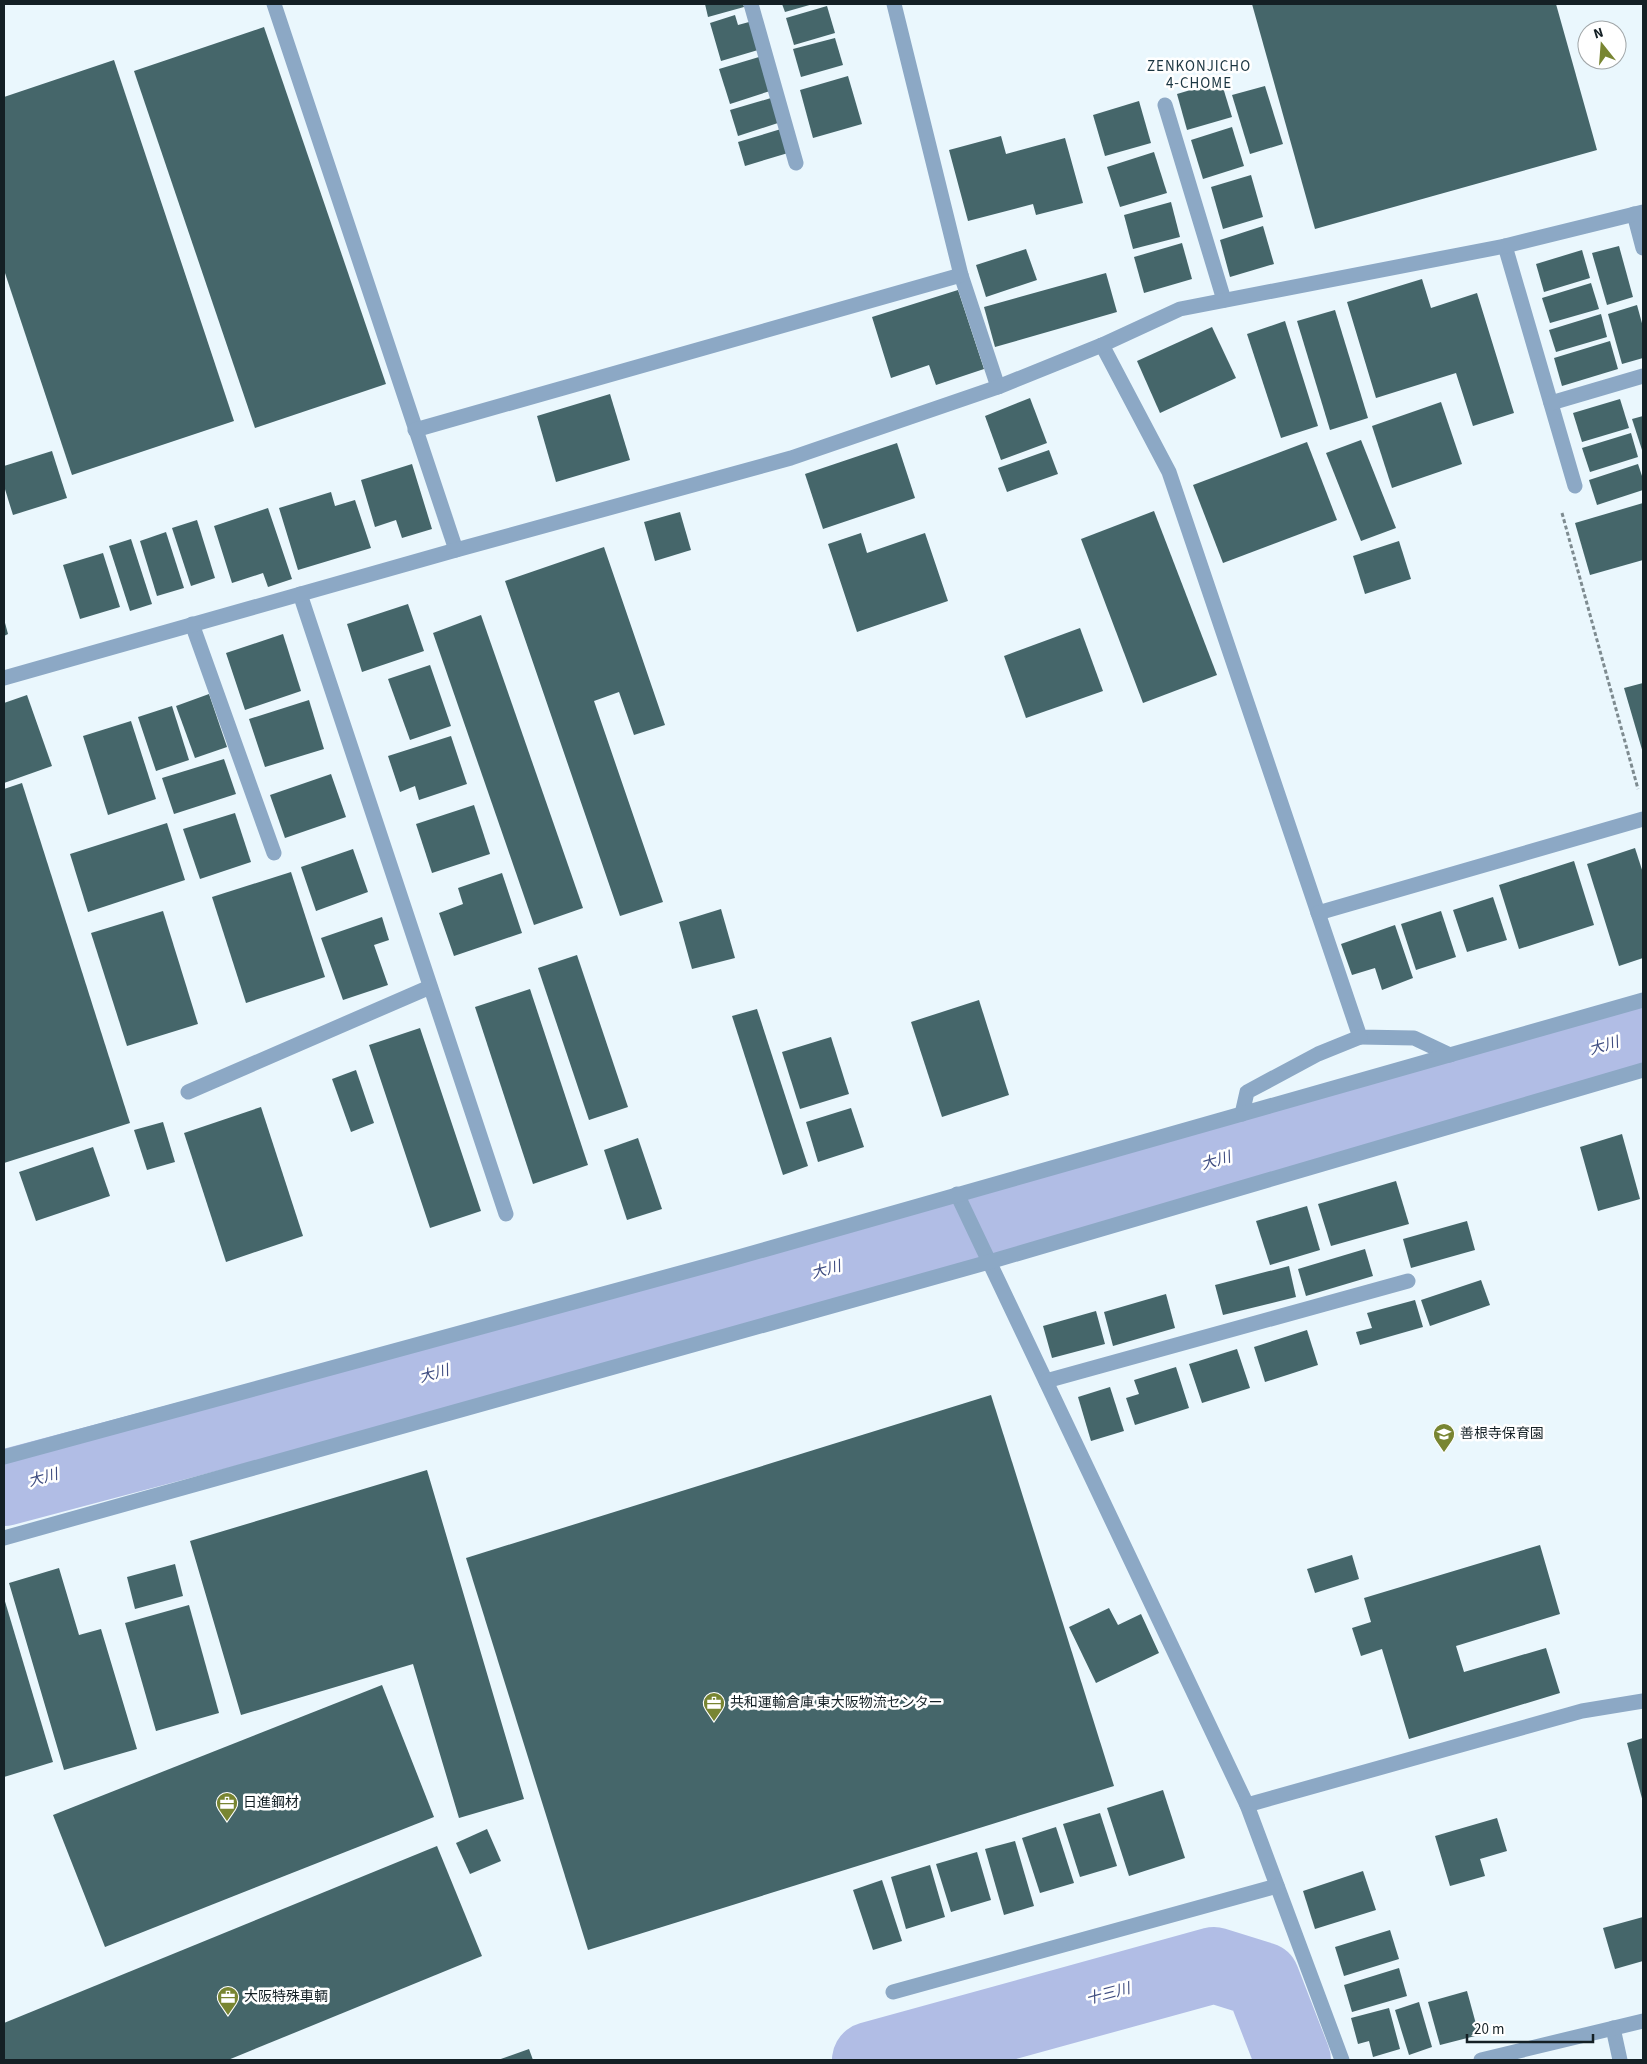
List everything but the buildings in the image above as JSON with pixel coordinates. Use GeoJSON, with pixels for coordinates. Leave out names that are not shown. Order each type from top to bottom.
{"type":"FeatureCollection","features":[{"type":"Feature","properties":{"kind":"street"},"geometry":{"type":"LineString","coordinates":[[274,4],[456,550]]}},
{"type":"Feature","properties":{"kind":"street"},"geometry":{"type":"LineString","coordinates":[[751,4],[796,163]]}},
{"type":"Feature","properties":{"kind":"street"},"geometry":{"type":"LineString","coordinates":[[894,4],[961,275],[998,387]]}},
{"type":"Feature","properties":{"kind":"street"},"geometry":{"type":"LineString","coordinates":[[1165,104],[1224,300]]}},
{"type":"Feature","properties":{"kind":"street"},"geometry":{"type":"LineString","coordinates":[[4,678],[456,550],[791,458],[998,387],[1102,345],[1180,309],[1505,246],[1639,213],[1643,248]]}},
{"type":"Feature","properties":{"kind":"street"},"geometry":{"type":"LineString","coordinates":[[1505,246],[1575,486]]}},
{"type":"Feature","properties":{"kind":"street"},"geometry":{"type":"LineString","coordinates":[[415,430],[961,275]]}},
{"type":"Feature","properties":{"kind":"street"},"geometry":{"type":"LineString","coordinates":[[1102,345],[1169,472],[1360,1037]]}},
{"type":"Feature","properties":{"kind":"street"},"geometry":{"type":"LineString","coordinates":[[1551,403],[1643,376]]}},
{"type":"Feature","properties":{"kind":"street"},"geometry":{"type":"LineString","coordinates":[[300,594],[506,1214]]}},
{"type":"Feature","properties":{"kind":"street"},"geometry":{"type":"LineString","coordinates":[[192,624],[274,853]]}},
{"type":"Feature","properties":{"kind":"street"},"geometry":{"type":"LineString","coordinates":[[1318,913],[1643,819]]}},
{"type":"Feature","properties":{"kind":"street"},"geometry":{"type":"LineString","coordinates":[[188,1092],[430,987]]}},
{"type":"Feature","properties":{"kind":"street"},"geometry":{"type":"LineString","coordinates":[[4,1457],[728,1260],[1643,1000]]}},
{"type":"Feature","properties":{"kind":"street"},"geometry":{"type":"LineString","coordinates":[[1242,1114],[1247,1092],[1318,1054],[1360,1037],[1414,1038],[1450,1055]]}},
{"type":"Feature","properties":{"kind":"street"},"geometry":{"type":"LineString","coordinates":[[4,1538],[989,1262],[1643,1070]]}},
{"type":"Feature","properties":{"kind":"street"},"geometry":{"type":"LineString","coordinates":[[957,1194],[1247,1805],[1342,2060]]}},
{"type":"Feature","properties":{"kind":"street"},"geometry":{"type":"LineString","coordinates":[[1046,1381],[1408,1281]]}},
{"type":"Feature","properties":{"kind":"street"},"geometry":{"type":"LineString","coordinates":[[1247,1805],[1582,1712],[1643,1701]]}},
{"type":"Feature","properties":{"kind":"street"},"geometry":{"type":"LineString","coordinates":[[893,1992],[1277,1886]]}},
{"type":"Feature","properties":{"kind":"street"},"geometry":{"type":"LineString","coordinates":[[1481,2060],[1643,2021]]}},
{"type":"Feature","properties":{"kind":"street"},"geometry":{"type":"LineString","coordinates":[[1613,2028],[1620,2060]]}},
{"type":"Feature","properties":{"kind":"path"},"geometry":{"type":"LineString","coordinates":[[1575,486],[1560,502],[1638,790]]}},
{"type":"Feature","properties":{"kind":"waterway","name":"大川"},"geometry":{"type":"LineString","coordinates":[[4,1488],[1014,1220],[1643,1035]]}},
{"type":"Feature","properties":{"kind":"waterway","name":"十三川"},"geometry":{"type":"LineString","coordinates":[[870,2060],[1214,1965],[1262,1980],[1293,2060]]}},
{"type":"Feature","properties":{"kind":"place","name":"善根寺保育園"},"geometry":{"type":"Point","coordinates":[1444,1453]}},
{"type":"Feature","properties":{"kind":"place","name":"共和運輸倉庫 東大阪物流センター"},"geometry":{"type":"Point","coordinates":[714,1722]}},
{"type":"Feature","properties":{"kind":"place","name":"日進鋼材"},"geometry":{"type":"Point","coordinates":[227,1822]}},
{"type":"Feature","properties":{"kind":"place","name":"大阪特殊車輌"},"geometry":{"type":"Point","coordinates":[228,2016]}},
{"type":"Feature","properties":{"kind":"district","name":"ZENKONJICHO 4-CHOME"},"geometry":{"type":"Point","coordinates":[1199,74]}}]}
